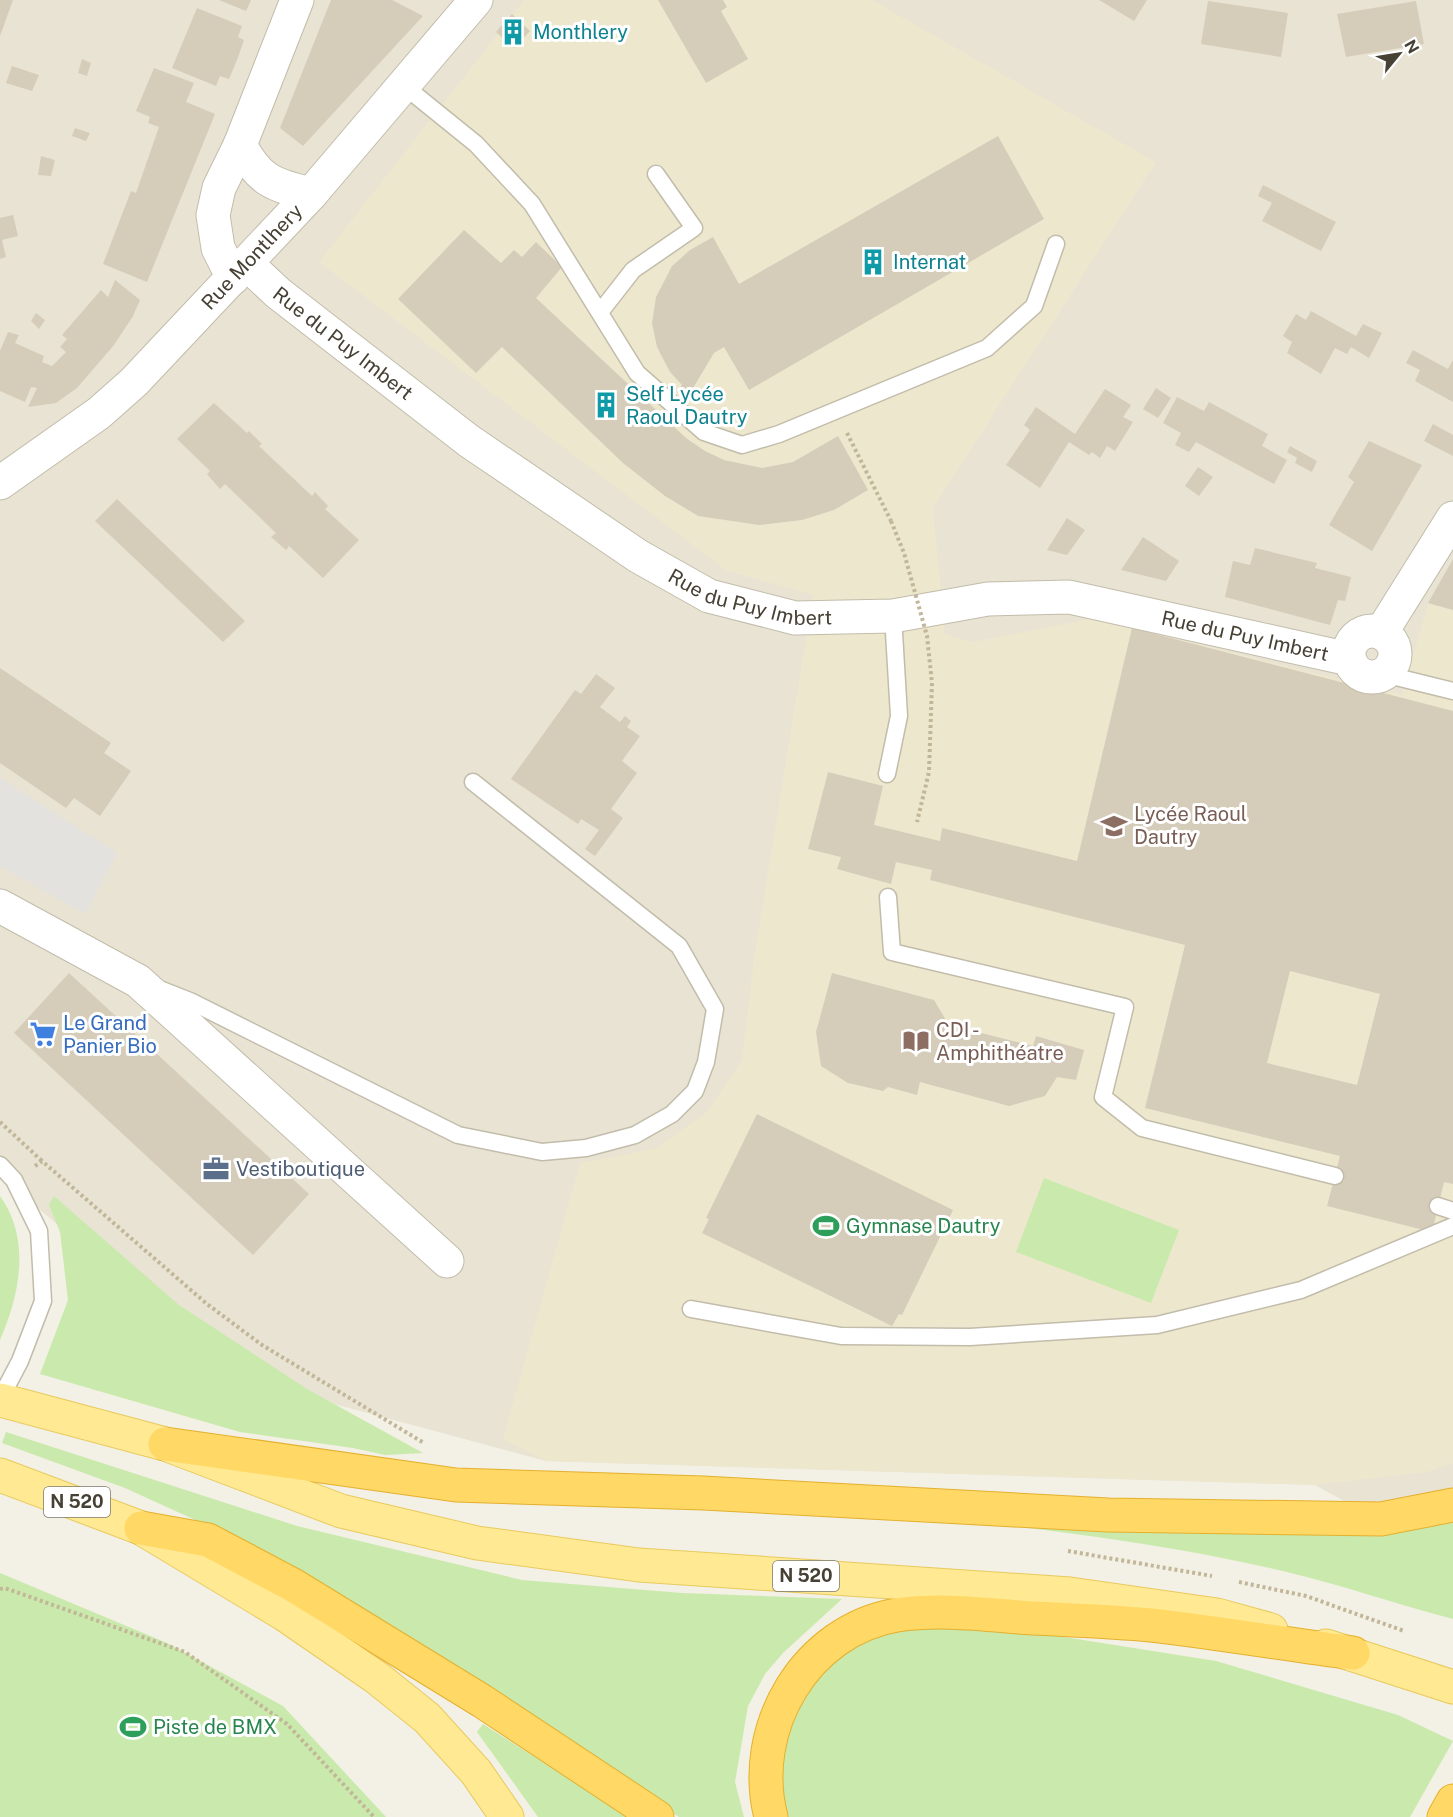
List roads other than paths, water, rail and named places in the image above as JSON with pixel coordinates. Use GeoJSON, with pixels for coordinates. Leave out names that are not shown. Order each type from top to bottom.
{"type":"FeatureCollection","features":[{"type":"Feature","properties":{"kind":"highway"},"geometry":{"type":"LineString","coordinates":[[165,1444],[456,1485],[703,1493],[1120,1515],[1381,1519],[1453,1505]]}},
{"type":"Feature","properties":{"kind":"highway"},"geometry":{"type":"LineString","coordinates":[[141,1528],[208,1540],[293,1585],[482,1701],[657,1817]]}},
{"type":"Feature","properties":{"kind":"highway"},"geometry":{"type":"LineString","coordinates":[[771,1817],[766,1761],[771,1731],[778,1710],[787,1691],[806,1668],[830,1644],[858,1626],[898,1615],[947,1612],[1149,1625],[1353,1653]]}},
{"type":"Feature","properties":{"kind":"highway"},"geometry":{"type":"LineString","coordinates":[[1444,1817],[1453,1801]]}},
{"type":"Feature","properties":{"kind":"main road","name":"N 520"},"geometry":{"type":"LineString","coordinates":[[0,1399],[165,1444],[341,1510],[477,1543],[639,1565],[1070,1594],[1217,1615],[1353,1653],[1453,1687]]}},
{"type":"Feature","properties":{"kind":"main road","name":"N 520"},"geometry":{"type":"LineString","coordinates":[[6,1477],[141,1528],[284,1614],[377,1678],[427,1719],[476,1772],[507,1817]]}},
{"type":"Feature","properties":{"kind":"street"},"geometry":{"type":"LineString","coordinates":[[239,270],[218,248],[213,215],[219,188],[240,144],[297,0]]}},
{"type":"Feature","properties":{"kind":"street","name":"Rue Montlhery"},"geometry":{"type":"LineString","coordinates":[[0,483],[99,413],[125,390],[310,194],[476,0]]}},
{"type":"Feature","properties":{"kind":"street"},"geometry":{"type":"LineString","coordinates":[[240,144],[257,172],[269,182],[310,194]]}},
{"type":"Feature","properties":{"kind":"street","name":"Rue du Puy Imbert"},"geometry":{"type":"LineString","coordinates":[[239,270],[278,293],[468,441],[638,556],[709,596],[795,618],[893,616],[988,599],[1069,597],[1349,660]]}},
{"type":"Feature","properties":{"kind":"street"},"geometry":{"type":"LineString","coordinates":[[1381,633],[1453,518]]}},
{"type":"Feature","properties":{"kind":"street"},"geometry":{"type":"LineString","coordinates":[[1374,631],[1381,633],[1391,642],[1394,656],[1390,669],[1384,674],[1370,677],[1352,667],[1349,660],[1350,645],[1360,635],[1374,631]]}},
{"type":"Feature","properties":{"kind":"street"},"geometry":{"type":"LineString","coordinates":[[0,906],[138,981],[447,1261]]}},
{"type":"Feature","properties":{"kind":"lane"},"geometry":{"type":"LineString","coordinates":[[403,85],[476,144],[532,204],[601,311],[638,374],[704,432],[742,445],[779,434],[987,348],[1034,306],[1056,244]]}},
{"type":"Feature","properties":{"kind":"lane"},"geometry":{"type":"LineString","coordinates":[[601,311],[633,270],[694,228],[656,174]]}},
{"type":"Feature","properties":{"kind":"lane"},"geometry":{"type":"LineString","coordinates":[[887,774],[899,716],[893,616]]}},
{"type":"Feature","properties":{"kind":"lane"},"geometry":{"type":"LineString","coordinates":[[1384,674],[1453,691]]}},
{"type":"Feature","properties":{"kind":"lane"},"geometry":{"type":"LineString","coordinates":[[138,981],[190,1001],[458,1135],[542,1152],[585,1148],[635,1135],[672,1114],[694,1091],[706,1062],[715,1009],[679,946],[473,782]]}},
{"type":"Feature","properties":{"kind":"lane"},"geometry":{"type":"LineString","coordinates":[[888,897],[892,952],[1125,1007],[1103,1097],[1142,1128],[1335,1176]]}},
{"type":"Feature","properties":{"kind":"lane"},"geometry":{"type":"LineString","coordinates":[[0,1165],[14,1180],[39,1231],[43,1301],[20,1361],[0,1399]]}},
{"type":"Feature","properties":{"kind":"lane"},"geometry":{"type":"LineString","coordinates":[[692,1309],[841,1336],[970,1337],[1157,1325],[1301,1290],[1453,1226]]}},
{"type":"Feature","properties":{"kind":"place","name":"Monthlery"},"geometry":{"type":"Point","coordinates":[513,32]}},
{"type":"Feature","properties":{"kind":"place","name":"Internat"},"geometry":{"type":"Point","coordinates":[873,262]}},
{"type":"Feature","properties":{"kind":"place","name":"Self Lycée Raoul Dautry"},"geometry":{"type":"Point","coordinates":[606,405]}},
{"type":"Feature","properties":{"kind":"place","name":"Lycée Raoul Dautry"},"geometry":{"type":"Point","coordinates":[1114,826]}},
{"type":"Feature","properties":{"kind":"place","name":"Le Grand Panier Bio"},"geometry":{"type":"Point","coordinates":[43,1034]}},
{"type":"Feature","properties":{"kind":"place","name":"CDI - Amphithéatre"},"geometry":{"type":"Point","coordinates":[916,1041]}},
{"type":"Feature","properties":{"kind":"place","name":"Vestiboutique"},"geometry":{"type":"Point","coordinates":[216,1169]}},
{"type":"Feature","properties":{"kind":"place","name":"Gymnase Dautry"},"geometry":{"type":"Point","coordinates":[826,1226]}},
{"type":"Feature","properties":{"kind":"place","name":"Piste de BMX"},"geometry":{"type":"Point","coordinates":[133,1727]}}]}
